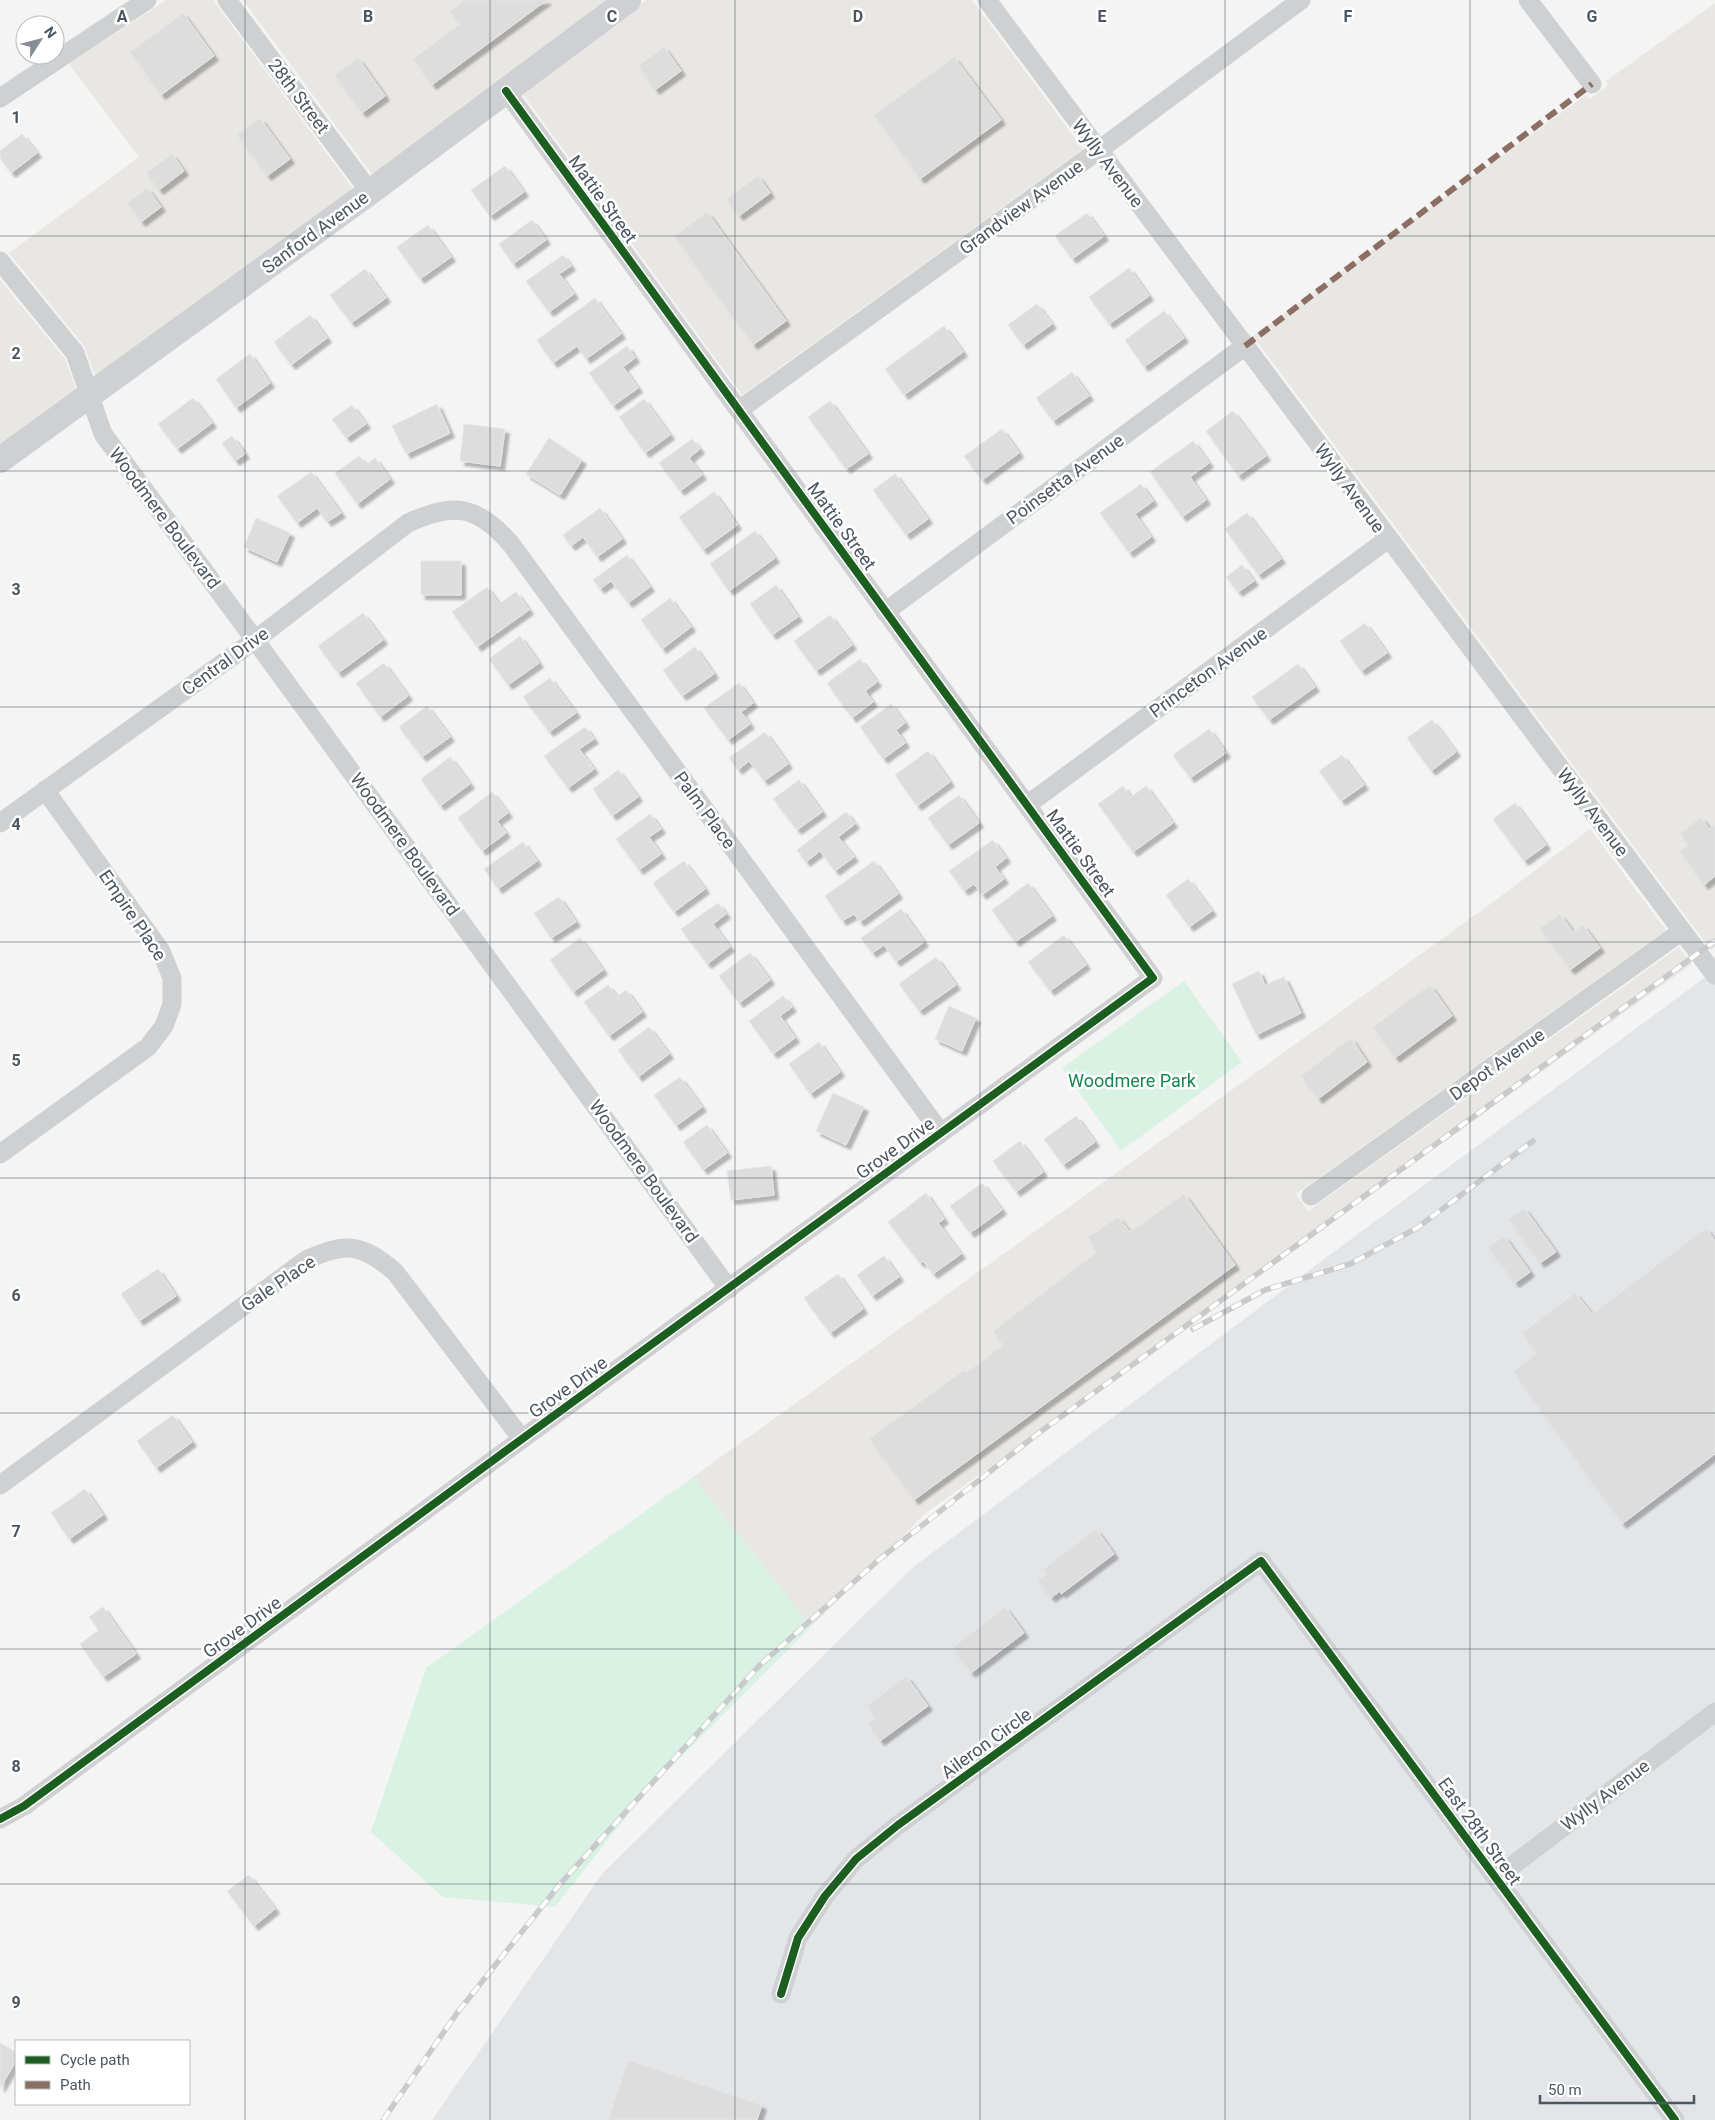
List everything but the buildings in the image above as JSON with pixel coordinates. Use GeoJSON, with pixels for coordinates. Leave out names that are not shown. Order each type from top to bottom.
{"type":"FeatureCollection","features":[{"type":"Feature","properties":{"kind":"main road","name":"Sanford Avenue"},"geometry":{"type":"LineString","coordinates":[[0,460],[370,192],[627,0]]}},
{"type":"Feature","properties":{"kind":"street"},"geometry":{"type":"LineString","coordinates":[[0,98],[147,0]]}},
{"type":"Feature","properties":{"kind":"street","name":"28th Street"},"geometry":{"type":"LineString","coordinates":[[227,0],[370,192]]}},
{"type":"Feature","properties":{"kind":"street","name":"Wylly Avenue"},"geometry":{"type":"LineString","coordinates":[[987,0],[1715,975]]}},
{"type":"Feature","properties":{"kind":"street","name":"Grandview Avenue"},"geometry":{"type":"LineString","coordinates":[[739,410],[1099,150],[1301,0]]}},
{"type":"Feature","properties":{"kind":"street"},"geometry":{"type":"LineString","coordinates":[[1528,0],[1592,84]]}},
{"type":"Feature","properties":{"kind":"street","name":"Mattie Street"},"geometry":{"type":"LineString","coordinates":[[506,91],[1153,978]]}},
{"type":"Feature","properties":{"kind":"street","name":"Woodmere Boulevard"},"geometry":{"type":"LineString","coordinates":[[0,261],[75,353],[103,434],[729,1289]]}},
{"type":"Feature","properties":{"kind":"street","name":"Poinsetta Avenue"},"geometry":{"type":"LineString","coordinates":[[885,612],[1245,346]]}},
{"type":"Feature","properties":{"kind":"street","name":"Central Drive"},"geometry":{"type":"LineString","coordinates":[[0,823],[255,640],[408,523],[431,512],[453,509]]}},
{"type":"Feature","properties":{"kind":"street","name":"Palm Place"},"geometry":{"type":"LineString","coordinates":[[453,509],[475,514],[496,526],[511,544],[941,1133]]}},
{"type":"Feature","properties":{"kind":"street","name":"Princeton Avenue"},"geometry":{"type":"LineString","coordinates":[[1027,805],[1388,539]]}},
{"type":"Feature","properties":{"kind":"street","name":"Empire Place"},"geometry":{"type":"LineString","coordinates":[[0,1154],[148,1046],[164,1026],[172,1004],[172,978],[161,951],[45,790]]}},
{"type":"Feature","properties":{"kind":"street","name":"Depot Avenue"},"geometry":{"type":"LineString","coordinates":[[1311,1196],[1682,931]]}},
{"type":"Feature","properties":{"kind":"street","name":"Grove Drive"},"geometry":{"type":"LineString","coordinates":[[0,1819],[24,1806],[1153,978]]}},
{"type":"Feature","properties":{"kind":"street","name":"Gale Place"},"geometry":{"type":"LineString","coordinates":[[0,1485],[306,1260],[328,1250],[349,1247],[377,1256],[395,1272],[522,1439]]}},
{"type":"Feature","properties":{"kind":"street","name":"East 28th Street"},"geometry":{"type":"LineString","coordinates":[[1261,1561],[1675,2120]]}},
{"type":"Feature","properties":{"kind":"street","name":"Aileron Circle"},"geometry":{"type":"LineString","coordinates":[[782,1994],[798,1938],[825,1896],[856,1858],[898,1825],[1261,1561]]}},
{"type":"Feature","properties":{"kind":"street","name":"Wylly Avenue"},"geometry":{"type":"LineString","coordinates":[[1496,1878],[1715,1712]]}},
{"type":"Feature","properties":{"kind":"shaded area"},"geometry":{"type":"Polygon","coordinates":[[[166,0],[213,0],[354,190],[96,378],[84,346],[9,253],[139,157],[69,64],[166,0]]]}},
{"type":"Feature","properties":{"kind":"shaded area"},"geometry":{"type":"Polygon","coordinates":[[[243,0],[610,0],[373,176],[243,0]]]}},
{"type":"Feature","properties":{"kind":"shaded area"},"geometry":{"type":"Polygon","coordinates":[[[646,0],[972,0],[1083,149],[742,395],[522,93],[646,0]]]}},
{"type":"Feature","properties":{"kind":"shaded area"},"geometry":{"type":"Polygon","coordinates":[[[1715,3],[1715,947],[1711,950],[1253,336],[1586,95],[1590,99],[1608,85],[1606,81],[1715,3]]]}},
{"type":"Feature","properties":{"kind":"shaded area"},"geometry":{"type":"Polygon","coordinates":[[[0,280],[65,359],[77,392],[0,448],[0,280]]]}},
{"type":"Feature","properties":{"kind":"shaded area"},"geometry":{"type":"Polygon","coordinates":[[[1590,829],[1666,930],[1296,1194],[1308,1211],[1679,947],[1692,964],[926,1513],[811,1627],[693,1477],[1489,905],[1590,829]]]}},
{"type":"Feature","properties":{"kind":"shaded area"},"geometry":{"type":"Polygon","coordinates":[[[1715,970],[1715,2120],[432,2120],[602,1874],[912,1568],[1343,1245],[1715,970]]]}},
{"type":"Feature","properties":{"kind":"green space","name":"Woodmere Park"},"geometry":{"type":"Polygon","coordinates":[[[1184,981],[1242,1062],[1121,1151],[1062,1068],[1184,981]]]}},
{"type":"Feature","properties":{"kind":"green space"},"geometry":{"type":"Polygon","coordinates":[[[693,1477],[811,1627],[644,1794],[555,1907],[443,1897],[371,1832],[426,1668],[693,1477]]]}},
{"type":"Feature","properties":{"kind":"railway"},"geometry":{"type":"LineString","coordinates":[[383,2120],[457,2013],[560,1884],[759,1666],[881,1558],[1036,1435],[1715,941]]}},
{"type":"Feature","properties":{"kind":"railway"},"geometry":{"type":"LineString","coordinates":[[1193,1329],[1265,1290],[1350,1264],[1417,1228],[1533,1141]]}},
{"type":"Feature","properties":{"kind":"marked path"},"geometry":{"type":"LineString","coordinates":[[1245,346],[1592,84]]}},
{"type":"Feature","properties":{"kind":"cycle path"},"geometry":{"type":"LineString","coordinates":[[0,1819],[24,1806],[1153,978],[506,91]]}},
{"type":"Feature","properties":{"kind":"cycle path"},"geometry":{"type":"LineString","coordinates":[[781,1994],[798,1938],[825,1896],[856,1859],[898,1825],[1261,1561],[1675,2120]]}}]}
